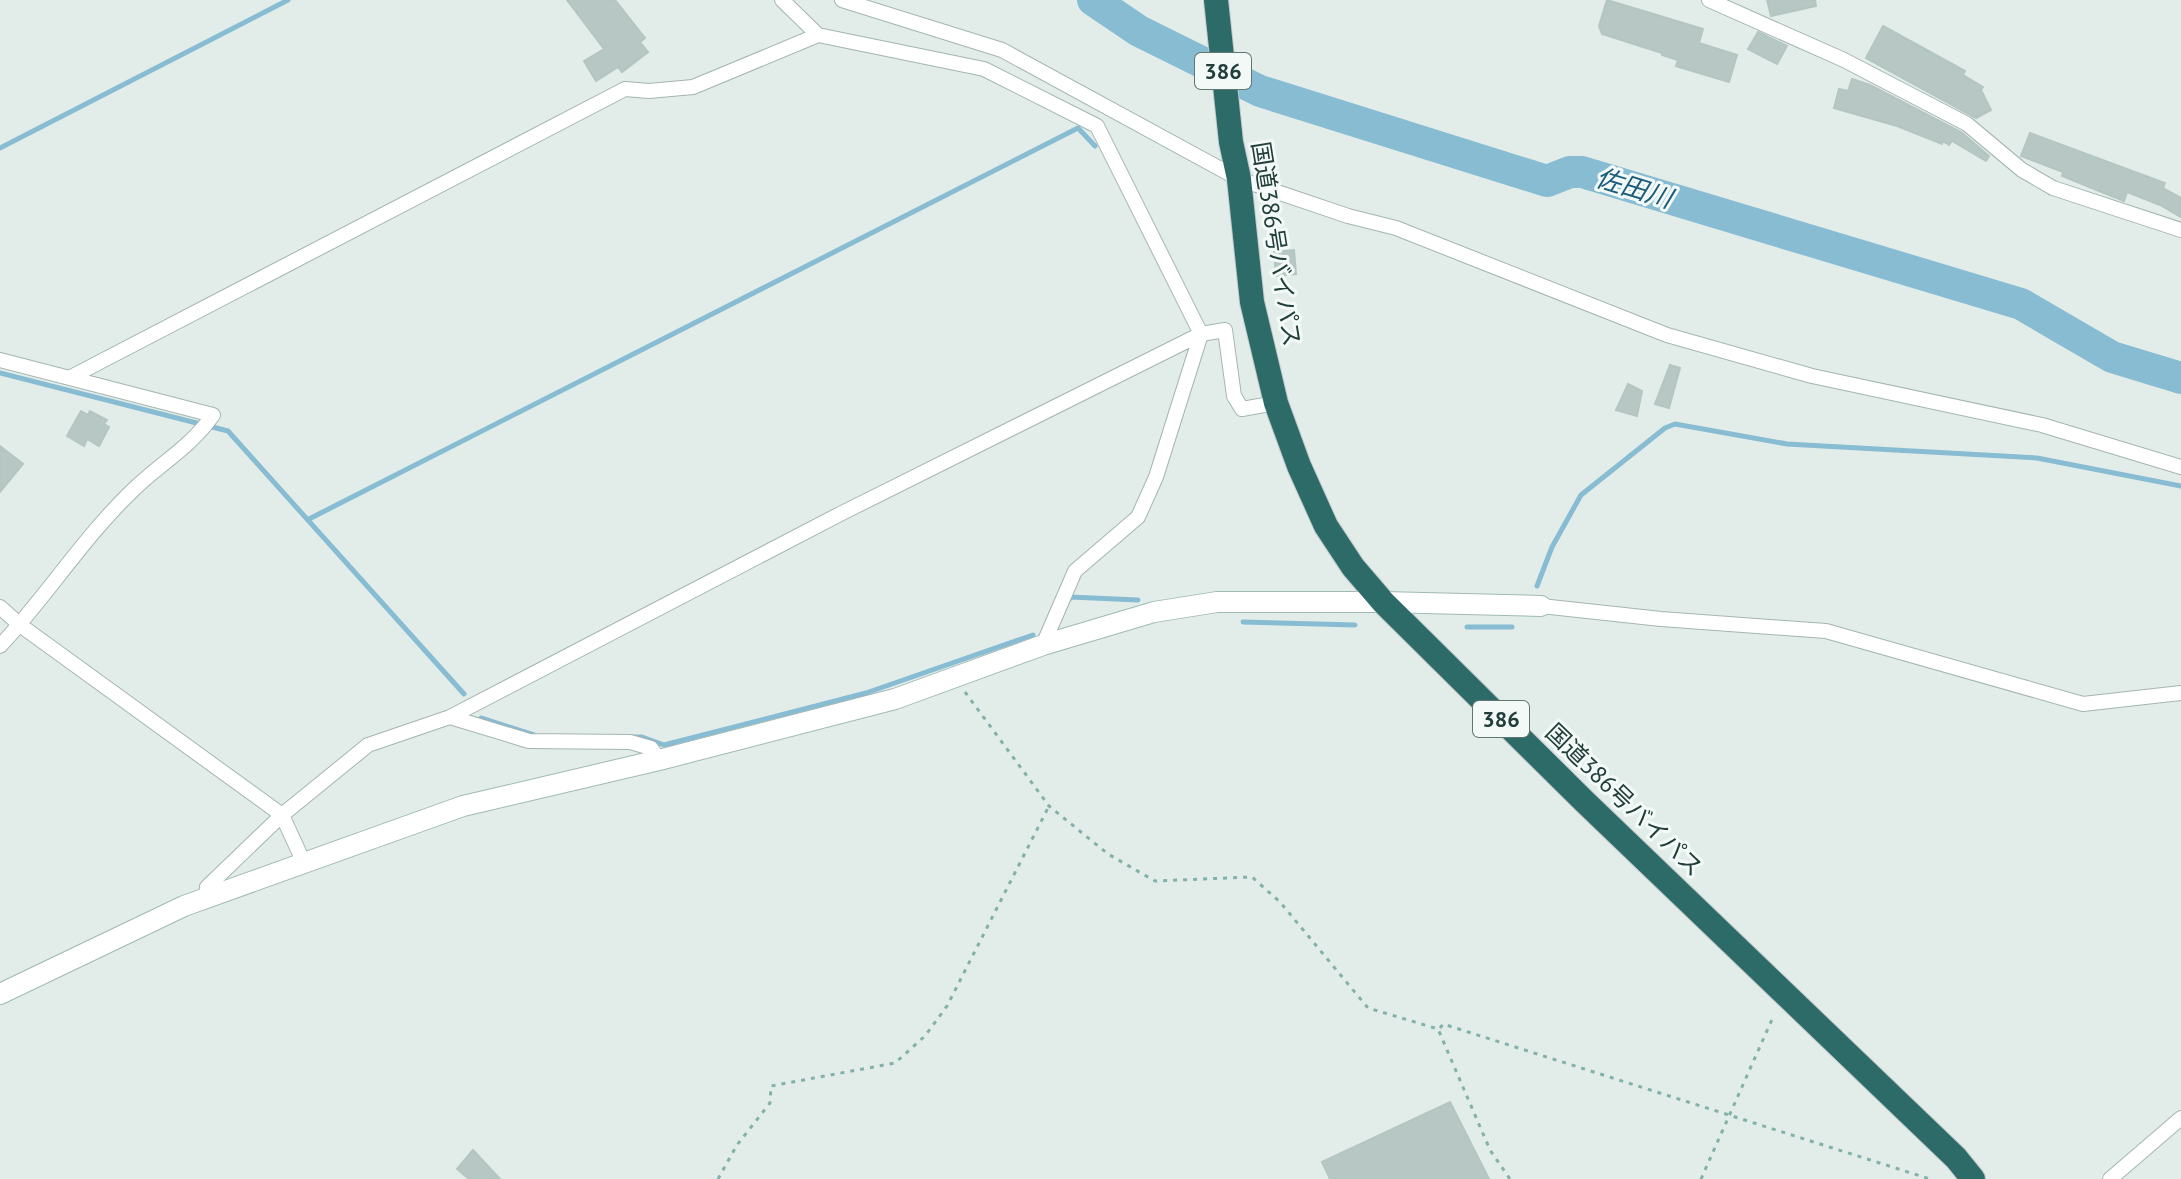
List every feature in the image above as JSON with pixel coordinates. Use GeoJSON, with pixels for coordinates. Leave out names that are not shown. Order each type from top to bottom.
{"type":"FeatureCollection","features":[{"type":"Feature","properties":{"kind":"highway","name":"国道386号バイパス"},"geometry":{"type":"LineString","coordinates":[[1216,0],[1252,302],[1276,403],[1299,466],[1326,526],[1353,567],[1383,602],[1585,802],[1956,1158],[1973,1179]]}},
{"type":"Feature","properties":{"kind":"street"},"geometry":{"type":"LineString","coordinates":[[782,0],[818,35],[984,69],[1097,126],[1201,334],[1156,477],[1138,517],[1075,571],[1043,645]]}},
{"type":"Feature","properties":{"kind":"street"},"geometry":{"type":"LineString","coordinates":[[842,0],[1002,50],[1239,179],[1348,216],[1396,228],[1667,335],[1812,376],[2042,425],[2181,467]]}},
{"type":"Feature","properties":{"kind":"street"},"geometry":{"type":"LineString","coordinates":[[1709,0],[1844,60],[1967,124],[2022,170],[2053,188],[2181,230]]}},
{"type":"Feature","properties":{"kind":"street"},"geometry":{"type":"LineString","coordinates":[[71,377],[625,89],[649,91],[693,87],[818,35]]}},
{"type":"Feature","properties":{"kind":"street"},"geometry":{"type":"LineString","coordinates":[[206,898],[207,887],[282,815],[368,745],[450,717],[842,513],[1201,334],[1225,330],[1234,396],[1242,409],[1276,403]]}},
{"type":"Feature","properties":{"kind":"street"},"geometry":{"type":"LineString","coordinates":[[0,360],[213,415],[199,435],[133,489],[0,646]]}},
{"type":"Feature","properties":{"kind":"street"},"geometry":{"type":"LineString","coordinates":[[0,994],[206,898],[463,806],[659,760],[895,699],[1043,645],[1154,612],[1217,602],[1541,606],[1661,619],[1826,631],[2083,704],[2181,693]]}},
{"type":"Feature","properties":{"kind":"street"},"geometry":{"type":"LineString","coordinates":[[0,607],[20,625],[282,815],[304,863]]}},
{"type":"Feature","properties":{"kind":"street"},"geometry":{"type":"LineString","coordinates":[[450,717],[529,741],[630,742],[651,748],[659,760]]}},
{"type":"Feature","properties":{"kind":"street"},"geometry":{"type":"LineString","coordinates":[[2110,1179],[2181,1118]]}},
{"type":"Feature","properties":{"kind":"path"},"geometry":{"type":"LineString","coordinates":[[954,678],[1049,806],[1108,854],[1155,881],[1252,877],[1280,902],[1368,1008],[1438,1029]]}},
{"type":"Feature","properties":{"kind":"path"},"geometry":{"type":"LineString","coordinates":[[718,1179],[737,1145],[770,1103],[771,1086],[895,1063],[925,1036],[947,1006],[1049,806]]}},
{"type":"Feature","properties":{"kind":"path"},"geometry":{"type":"LineString","coordinates":[[1701,1179],[1784,993]]}},
{"type":"Feature","properties":{"kind":"path"},"geometry":{"type":"LineString","coordinates":[[1438,1029],[1443,1024],[1930,1179]]}},
{"type":"Feature","properties":{"kind":"path"},"geometry":{"type":"LineString","coordinates":[[1438,1029],[1490,1150],[1510,1179]]}},
{"type":"Feature","properties":{"kind":"building"},"geometry":{"type":"Polygon","coordinates":[[[567,0],[615,0],[645,38],[640,42],[648,52],[622,72],[618,67],[596,81],[584,61],[604,49],[567,0]]]}},
{"type":"Feature","properties":{"kind":"building"},"geometry":{"type":"Polygon","coordinates":[[[1607,0],[1703,29],[1699,43],[1737,55],[1729,82],[1676,66],[1678,60],[1662,53],[1602,34],[1599,26],[1607,0]]]}},
{"type":"Feature","properties":{"kind":"building"},"geometry":{"type":"Polygon","coordinates":[[[1767,0],[1815,0],[1816,6],[1771,16],[1767,0]]]}},
{"type":"Feature","properties":{"kind":"building"},"geometry":{"type":"Polygon","coordinates":[[[1883,26],[1965,71],[1963,75],[1983,87],[1981,90],[1991,110],[1976,118],[1866,58],[1883,26]]]}},
{"type":"Feature","properties":{"kind":"building"},"geometry":{"type":"Polygon","coordinates":[[[1758,32],[1787,46],[1777,64],[1748,49],[1758,32]]]}},
{"type":"Feature","properties":{"kind":"building"},"geometry":{"type":"Polygon","coordinates":[[[1852,79],[1870,85],[1961,132],[1989,156],[1986,161],[1952,141],[1949,145],[1943,141],[1942,144],[1897,126],[1834,108],[1839,89],[1848,91],[1852,79]]]}},
{"type":"Feature","properties":{"kind":"building"},"geometry":{"type":"Polygon","coordinates":[[[2030,133],[2165,183],[2163,188],[2181,198],[2181,217],[2127,192],[2124,201],[2021,156],[2030,133]]]}},
{"type":"Feature","properties":{"kind":"building"},"geometry":{"type":"Polygon","coordinates":[[[1294,250],[1296,274],[1276,276],[1274,252],[1294,250]]]}},
{"type":"Feature","properties":{"kind":"building"},"geometry":{"type":"Polygon","coordinates":[[[1670,365],[1680,368],[1669,408],[1655,404],[1670,365]]]}},
{"type":"Feature","properties":{"kind":"building"},"geometry":{"type":"Polygon","coordinates":[[[1628,384],[1642,391],[1637,416],[1616,410],[1628,384]]]}},
{"type":"Feature","properties":{"kind":"building"},"geometry":{"type":"Polygon","coordinates":[[[81,411],[88,415],[90,411],[107,420],[104,424],[109,427],[99,446],[87,439],[84,446],[67,436],[81,411]]]}},
{"type":"Feature","properties":{"kind":"building"},"geometry":{"type":"Polygon","coordinates":[[[0,446],[23,464],[0,492],[0,446]]]}},
{"type":"Feature","properties":{"kind":"building"},"geometry":{"type":"Polygon","coordinates":[[[1450,1102],[1489,1179],[1330,1179],[1322,1162],[1450,1102]]]}},
{"type":"Feature","properties":{"kind":"building"},"geometry":{"type":"Polygon","coordinates":[[[473,1150],[500,1179],[469,1179],[457,1169],[473,1150]]]}},
{"type":"Feature","properties":{"kind":"waterway"},"geometry":{"type":"LineString","coordinates":[[0,148],[288,0]]}},
{"type":"Feature","properties":{"kind":"waterway","name":"佐田川"},"geometry":{"type":"LineString","coordinates":[[1093,0],[1139,31],[1260,91],[1547,181],[1570,172],[1582,172],[2021,304],[2112,357],[2181,378]]}},
{"type":"Feature","properties":{"kind":"waterway"},"geometry":{"type":"LineString","coordinates":[[309,519],[1078,128],[1095,146]]}},
{"type":"Feature","properties":{"kind":"waterway"},"geometry":{"type":"LineString","coordinates":[[0,373],[228,431],[464,694]]}},
{"type":"Feature","properties":{"kind":"waterway"},"geometry":{"type":"LineString","coordinates":[[1537,586],[1552,547],[1581,495],[1665,428],[1675,424],[1787,444],[2037,458],[2181,486]]}},
{"type":"Feature","properties":{"kind":"waterway"},"geometry":{"type":"LineString","coordinates":[[1069,600],[1070,597],[1138,600]]}},
{"type":"Feature","properties":{"kind":"waterway"},"geometry":{"type":"LineString","coordinates":[[1243,622],[1355,625]]}},
{"type":"Feature","properties":{"kind":"waterway"},"geometry":{"type":"LineString","coordinates":[[1467,627],[1512,627]]}},
{"type":"Feature","properties":{"kind":"waterway"},"geometry":{"type":"LineString","coordinates":[[632,737],[642,737],[664,745],[866,693],[1033,635]]}},
{"type":"Feature","properties":{"kind":"waterway"},"geometry":{"type":"LineString","coordinates":[[481,718],[534,735]]}}]}
